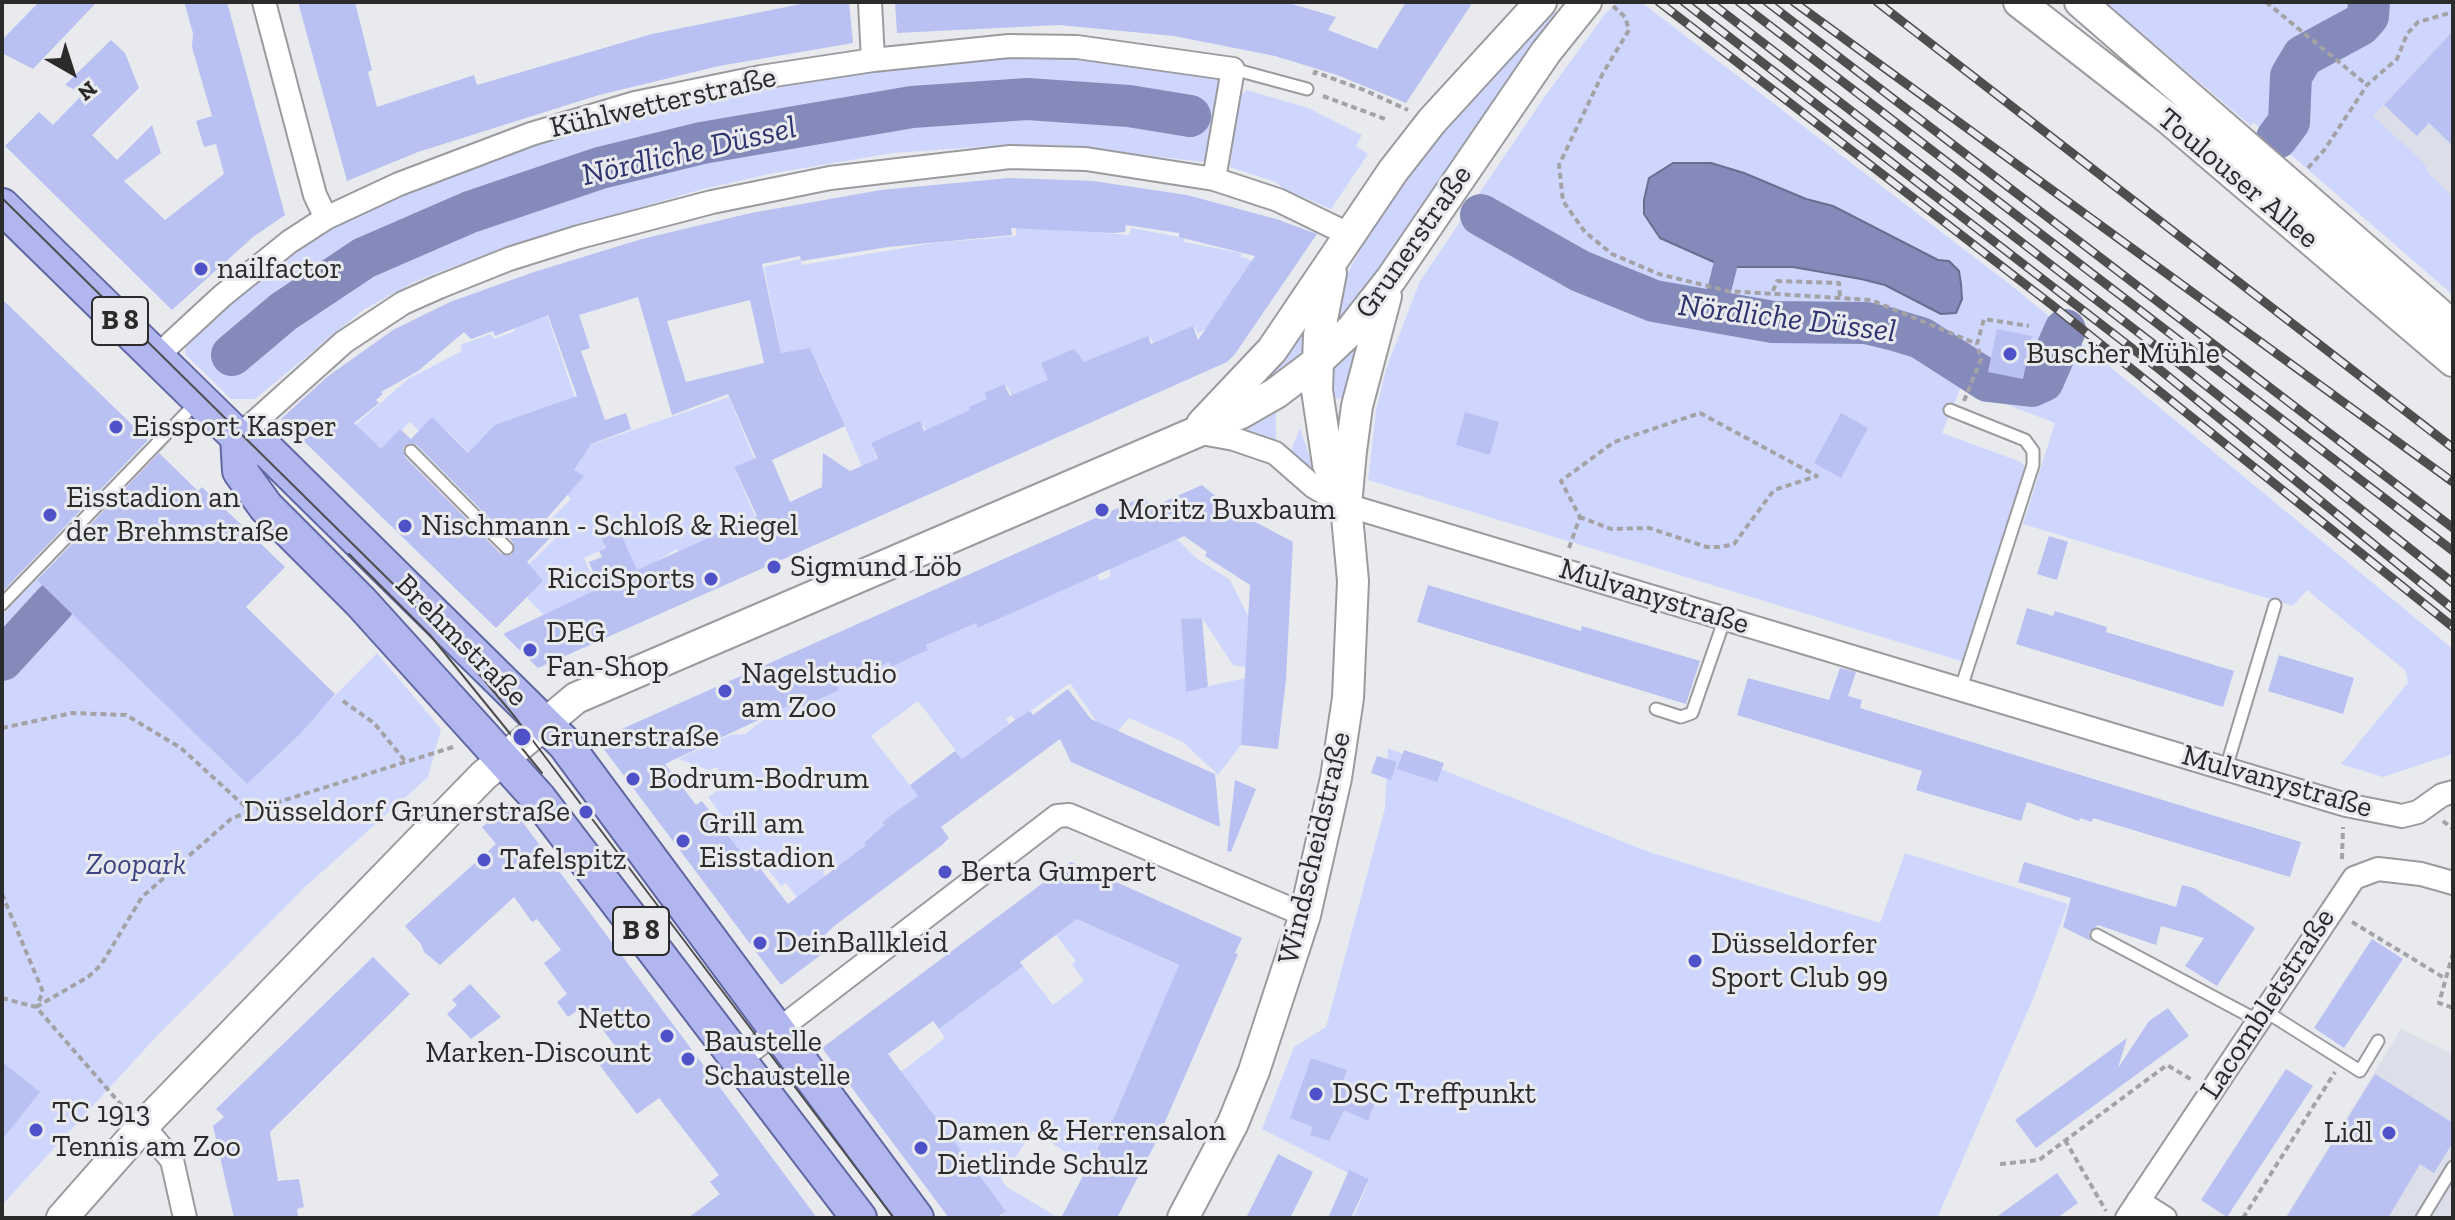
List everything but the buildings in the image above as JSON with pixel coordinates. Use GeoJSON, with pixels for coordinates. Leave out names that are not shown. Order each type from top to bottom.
{"type":"FeatureCollection","features":[{"type":"Feature","properties":{"kind":"main road","name":"Grunerstraße"},"geometry":{"type":"LineString","coordinates":[[1196,432],[1272,350],[1432,121],[1541,2]]}},
{"type":"Feature","properties":{"kind":"main road","name":"Toulouser Allee"},"geometry":{"type":"LineString","coordinates":[[2019,2],[2169,119],[2453,361]]}},
{"type":"Feature","properties":{"kind":"main road","name":"Toulouser Allee"},"geometry":{"type":"LineString","coordinates":[[2080,2],[2453,326]]}},
{"type":"Feature","properties":{"kind":"main road","name":"Grunerstraße"},"geometry":{"type":"LineString","coordinates":[[62,1218],[143,1126],[502,758],[543,722],[590,690],[1261,403],[1317,362],[1351,330],[1391,279],[1546,52],[1588,3]]}},
{"type":"Feature","properties":{"kind":"main road","name":"Brehmstraße"},"geometry":{"type":"LineString","coordinates":[[2,206],[238,437],[268,451],[543,722],[610,800],[916,1218]]}},
{"type":"Feature","properties":{"kind":"main road","name":"Windscheidstraße"},"geometry":{"type":"LineString","coordinates":[[1331,263],[1317,362],[1317,390],[1328,464],[1346,505]]}},
{"type":"Feature","properties":{"kind":"main road","name":"Windscheidstraße"},"geometry":{"type":"LineString","coordinates":[[1183,1218],[1233,1123],[1254,1071],[1305,915],[1336,778],[1348,698],[1353,581],[1346,505],[1357,406],[1391,279]]}},
{"type":"Feature","properties":{"kind":"main road","name":"Brehmstraße"},"geometry":{"type":"LineString","coordinates":[[238,437],[240,471],[266,507],[361,602],[539,799],[859,1218]]}},
{"type":"Feature","properties":{"kind":"street"},"geometry":{"type":"LineString","coordinates":[[264,2],[315,195],[326,218]]}},
{"type":"Feature","properties":{"kind":"street"},"geometry":{"type":"LineString","coordinates":[[870,2],[873,60]]}},
{"type":"Feature","properties":{"kind":"street","name":"Kühlwetterstraße"},"geometry":{"type":"LineString","coordinates":[[156,357],[252,270],[326,218],[462,159],[531,134],[635,103],[761,77],[873,60],[1009,46],[1077,47],[1233,69]]}},
{"type":"Feature","properties":{"kind":"street"},"geometry":{"type":"LineString","coordinates":[[1214,179],[1233,69]]}},
{"type":"Feature","properties":{"kind":"street"},"geometry":{"type":"LineString","coordinates":[[238,437],[315,365],[403,303],[509,259],[650,218],[830,178],[1010,157],[1086,159],[1214,179],[1278,200],[1350,235]]}},
{"type":"Feature","properties":{"kind":"street"},"geometry":{"type":"LineString","coordinates":[[1196,432],[1234,439],[1275,453],[1314,487],[1346,505]]}},
{"type":"Feature","properties":{"kind":"street","name":"Mulvanystraße"},"geometry":{"type":"LineString","coordinates":[[1346,505],[2346,805],[2402,816],[2418,812],[2442,795],[2453,792]]}},
{"type":"Feature","properties":{"kind":"street"},"geometry":{"type":"LineString","coordinates":[[739,1060],[1057,816],[1069,815],[1305,915]]}},
{"type":"Feature","properties":{"kind":"street","name":"Lacombletstraße"},"geometry":{"type":"LineString","coordinates":[[2132,1209],[2330,908],[2354,878],[2378,869],[2421,874],[2453,883]]}},
{"type":"Feature","properties":{"kind":"street"},"geometry":{"type":"LineString","coordinates":[[143,1126],[172,1160],[185,1218]]}},
{"type":"Feature","properties":{"kind":"street"},"geometry":{"type":"LineString","coordinates":[[2132,1209],[2165,1218]]}},
{"type":"Feature","properties":{"kind":"lane","name":"Kühlwetterstraße"},"geometry":{"type":"LineString","coordinates":[[1233,69],[1307,89]]}},
{"type":"Feature","properties":{"kind":"lane"},"geometry":{"type":"LineString","coordinates":[[2,604],[199,400]]}},
{"type":"Feature","properties":{"kind":"lane"},"geometry":{"type":"LineString","coordinates":[[1950,410],[2025,440],[2033,451],[2033,465],[1961,688]]}},
{"type":"Feature","properties":{"kind":"lane"},"geometry":{"type":"LineString","coordinates":[[411,451],[507,548]]}},
{"type":"Feature","properties":{"kind":"lane"},"geometry":{"type":"LineString","coordinates":[[2226,768],[2275,605]]}},
{"type":"Feature","properties":{"kind":"lane"},"geometry":{"type":"LineString","coordinates":[[1656,709],[1681,717],[1692,713],[1725,618]]}},
{"type":"Feature","properties":{"kind":"lane"},"geometry":{"type":"LineString","coordinates":[[2097,935],[2260,1015],[2360,1071],[2378,1041]]}},
{"type":"Feature","properties":{"kind":"lane"},"geometry":{"type":"LineString","coordinates":[[2422,1218],[2453,1167]]}},
{"type":"Feature","properties":{"kind":"path"},"geometry":{"type":"LineString","coordinates":[[2266,2],[2367,85]]}},
{"type":"Feature","properties":{"kind":"path"},"geometry":{"type":"LineString","coordinates":[[1588,3],[1625,17],[1629,30],[1603,73],[1559,165],[1563,201],[1585,232],[1612,254],[1635,266],[1728,291],[1773,291],[1871,300],[1977,344]]}},
{"type":"Feature","properties":{"kind":"path"},"geometry":{"type":"LineString","coordinates":[[2290,185],[2325,149],[2367,85],[2397,59],[2407,34],[2418,22],[2453,12]]}},
{"type":"Feature","properties":{"kind":"path"},"geometry":{"type":"LineString","coordinates":[[1385,119],[1307,89],[1315,72],[1432,121]]}},
{"type":"Feature","properties":{"kind":"path"},"geometry":{"type":"LineString","coordinates":[[1773,291],[1777,281],[1839,283],[1840,297]]}},
{"type":"Feature","properties":{"kind":"path"},"geometry":{"type":"LineString","coordinates":[[1971,386],[1981,359],[1977,344],[1984,319],[2029,326]]}},
{"type":"Feature","properties":{"kind":"path"},"geometry":{"type":"LineString","coordinates":[[1561,569],[1580,517],[1561,481],[1578,465],[1614,442],[1700,413],[1817,476],[1774,490],[1734,544],[1721,547],[1707,547],[1649,528],[1611,529],[1580,517]]}},
{"type":"Feature","properties":{"kind":"path"},"geometry":{"type":"LineString","coordinates":[[343,701],[374,723],[406,762]]}},
{"type":"Feature","properties":{"kind":"path"},"geometry":{"type":"LineString","coordinates":[[2,728],[72,713],[126,715],[148,725],[192,756],[250,811]]}},
{"type":"Feature","properties":{"kind":"path"},"geometry":{"type":"LineString","coordinates":[[36,1007],[95,971],[142,897],[231,819],[456,747]]}},
{"type":"Feature","properties":{"kind":"path"},"geometry":{"type":"LineString","coordinates":[[2346,805],[2342,860],[2354,878]]}},
{"type":"Feature","properties":{"kind":"path"},"geometry":{"type":"LineString","coordinates":[[2,894],[4,905],[43,992],[36,1007]]}},
{"type":"Feature","properties":{"kind":"path"},"geometry":{"type":"LineString","coordinates":[[2330,908],[2446,979]]}},
{"type":"Feature","properties":{"kind":"path"},"geometry":{"type":"LineString","coordinates":[[2453,953],[2439,1003],[2453,1008]]}},
{"type":"Feature","properties":{"kind":"path"},"geometry":{"type":"LineString","coordinates":[[2,998],[36,1007],[106,1091],[143,1126]]}},
{"type":"Feature","properties":{"kind":"path"},"geometry":{"type":"LineString","coordinates":[[2243,1218],[2343,1060]]}},
{"type":"Feature","properties":{"kind":"path"},"geometry":{"type":"LineString","coordinates":[[2000,1164],[2039,1160],[2167,1065],[2210,1091]]}},
{"type":"Feature","properties":{"kind":"path"},"geometry":{"type":"LineString","coordinates":[[2065,1140],[2110,1218]]}},
{"type":"Feature","properties":{"kind":"shaded area"},"geometry":{"type":"Polygon","coordinates":[[[2453,22],[2453,221],[2360,127],[2453,22]]]}},
{"type":"Feature","properties":{"kind":"shaded area"},"geometry":{"type":"Polygon","coordinates":[[[1673,163],[1711,163],[1744,173],[1806,199],[1833,206],[1938,260],[1949,261],[1959,271],[1961,284],[1962,299],[1956,313],[1941,314],[1885,285],[1861,279],[1793,267],[1725,267],[1660,238],[1644,214],[1644,200],[1649,178],[1673,163]]]}},
{"type":"Feature","properties":{"kind":"shaded area"},"geometry":{"type":"Polygon","coordinates":[[[2401,1029],[2453,1054],[2453,1218],[2285,1218],[2401,1029]]]}},
{"type":"Feature","properties":{"kind":"green space"},"geometry":{"type":"Polygon","coordinates":[[[1618,2],[1641,2],[2012,286],[2453,649],[2453,754],[2383,777],[2341,764],[2408,683],[2406,671],[2307,590],[2293,606],[2023,524],[2055,423],[1961,387],[1942,433],[2021,462],[2029,472],[1964,662],[1368,480],[1376,411],[1386,369],[1420,281],[1541,102],[1605,14],[1618,2]]]}},
{"type":"Feature","properties":{"kind":"green space"},"geometry":{"type":"Polygon","coordinates":[[[2105,2],[2453,2],[2453,31],[2373,116],[2423,162],[2430,175],[2453,197],[2453,295],[2253,122],[2251,126],[2105,2]]]}},
{"type":"Feature","properties":{"kind":"green space"},"geometry":{"type":"Polygon","coordinates":[[[1555,12],[1558,16],[1333,335],[1338,297],[1351,266],[1402,180],[1441,128],[1548,15],[1555,12]]]}},
{"type":"Feature","properties":{"kind":"green space"},"geometry":{"type":"Polygon","coordinates":[[[1041,54],[1127,61],[1212,74],[1222,81],[1210,158],[1202,162],[1063,145],[1006,145],[893,153],[774,173],[703,189],[505,247],[414,282],[363,310],[255,399],[231,399],[185,354],[186,342],[264,272],[331,225],[401,191],[519,148],[658,109],[874,66],[1041,54]]]}},
{"type":"Feature","properties":{"kind":"green space"},"geometry":{"type":"Polygon","coordinates":[[[1247,90],[1308,108],[1362,135],[1356,146],[1368,154],[1331,209],[1284,189],[1276,182],[1230,167],[1237,98],[1247,90]]]}},
{"type":"Feature","properties":{"kind":"green space"},"geometry":{"type":"Polygon","coordinates":[[[1016,226],[1129,235],[1131,228],[1241,253],[1241,257],[1253,261],[1211,327],[1198,333],[1194,327],[1165,340],[1157,352],[1151,338],[1012,396],[1007,386],[987,395],[990,405],[930,440],[923,425],[872,447],[879,464],[864,471],[819,366],[786,377],[764,267],[800,259],[802,265],[933,243],[1016,236],[1016,226]]]}},
{"type":"Feature","properties":{"kind":"green space"},"geometry":{"type":"Polygon","coordinates":[[[547,315],[575,398],[474,458],[447,431],[433,445],[410,422],[380,451],[353,427],[408,379],[462,351],[460,345],[491,334],[494,339],[515,331],[514,326],[547,315]]]}},
{"type":"Feature","properties":{"kind":"green space"},"geometry":{"type":"Polygon","coordinates":[[[1307,319],[1308,357],[1276,382],[1268,371],[1307,319]]]}},
{"type":"Feature","properties":{"kind":"green space"},"geometry":{"type":"Polygon","coordinates":[[[1361,343],[1348,398],[1327,399],[1325,377],[1361,343]]]}},
{"type":"Feature","properties":{"kind":"green space"},"geometry":{"type":"Polygon","coordinates":[[[729,397],[755,461],[735,470],[755,516],[749,519],[752,526],[680,555],[677,549],[637,573],[601,538],[605,548],[584,558],[598,590],[546,617],[528,599],[527,566],[555,539],[543,527],[571,499],[562,489],[590,445],[729,397]]]}},
{"type":"Feature","properties":{"kind":"green space"},"geometry":{"type":"Polygon","coordinates":[[[1276,413],[1276,443],[1244,432],[1244,430],[1276,413]]]}},
{"type":"Feature","properties":{"kind":"green space"},"geometry":{"type":"Polygon","coordinates":[[[1300,428],[1315,474],[1291,451],[1300,428]]]}},
{"type":"Feature","properties":{"kind":"green space"},"geometry":{"type":"Polygon","coordinates":[[[1177,539],[1196,558],[1230,580],[1248,616],[1247,667],[1233,665],[1202,618],[1181,619],[1186,691],[1246,678],[1241,745],[1218,775],[1183,742],[1129,718],[1118,731],[1103,731],[1070,683],[1016,721],[1011,715],[1006,719],[1009,724],[962,759],[918,701],[871,736],[923,802],[882,821],[888,829],[875,833],[864,841],[866,845],[837,867],[834,864],[823,872],[825,876],[799,900],[786,883],[781,886],[767,868],[756,872],[728,835],[745,823],[739,815],[727,823],[708,797],[726,784],[717,767],[709,770],[678,759],[730,735],[745,734],[771,714],[801,700],[803,705],[836,685],[889,662],[891,666],[907,660],[928,650],[926,645],[976,623],[979,628],[1096,573],[1100,581],[1111,576],[1109,568],[1177,539]]]}},
{"type":"Feature","properties":{"kind":"green space","name":"Zoopark"},"geometry":{"type":"Polygon","coordinates":[[[37,579],[247,784],[377,653],[441,729],[428,777],[305,887],[155,1038],[2,1205],[2,615],[37,579]]]}},
{"type":"Feature","properties":{"kind":"green space","name":"Düsseldorfer Sport Club 99"},"geometry":{"type":"Polygon","coordinates":[[[1388,748],[1649,852],[1880,923],[1905,853],[2068,904],[2033,999],[1938,1216],[1353,1218],[1368,1183],[1262,1129],[1294,1047],[1326,1027],[1385,808],[1388,748]]]}},
{"type":"Feature","properties":{"kind":"green space"},"geometry":{"type":"Polygon","coordinates":[[[1077,919],[1183,967],[1170,988],[1115,1115],[1087,1166],[1033,1131],[1001,1179],[1007,1187],[1059,1218],[1003,1218],[1001,1215],[1006,1210],[979,1179],[981,1176],[965,1154],[959,1158],[901,1072],[945,1038],[939,1029],[1023,966],[1053,1005],[1084,981],[1072,964],[1076,961],[1056,935],[1077,919]]]}},
{"type":"Feature","properties":{"kind":"waterway","name":"Nördliche Düssel"},"geometry":{"type":"LineString","coordinates":[[2277,138],[2289,122],[2291,76],[2303,56],[2360,25],[2368,16],[2369,2]]}},
{"type":"Feature","properties":{"kind":"waterway","name":"Nördliche Düssel"},"geometry":{"type":"LineString","coordinates":[[232,355],[283,312],[364,258],[470,212],[600,168],[702,143],[912,107],[1027,99],[1129,106],[1190,116]]}},
{"type":"Feature","properties":{"kind":"waterway","name":"Nördliche Düssel"},"geometry":{"type":"LineString","coordinates":[[1481,215],[1580,271],[1654,301],[1773,322],[1866,323],[1921,338],[1988,381],[2032,386],[2043,381],[2065,330]]}},
{"type":"Feature","properties":{"kind":"waterway"},"geometry":{"type":"LineString","coordinates":[[1714,310],[1725,267]]}},
{"type":"Feature","properties":{"kind":"waterway","name":"Nördliche Düssel"},"geometry":{"type":"LineString","coordinates":[[2,660],[55,602]]}},
{"type":"Feature","properties":{"kind":"tram line"},"geometry":{"type":"LineString","coordinates":[[2,198],[454,644],[515,717],[894,1218]]}},
{"type":"Feature","properties":{"kind":"tram line"},"geometry":{"type":"LineString","coordinates":[[349,554],[430,635],[542,773]]}},
{"type":"Feature","properties":{"kind":"railway"},"geometry":{"type":"LineString","coordinates":[[1659,2],[2052,305],[2453,627]]}},
{"type":"Feature","properties":{"kind":"railway"},"geometry":{"type":"LineString","coordinates":[[1684,2],[2159,369],[2453,609]]}},
{"type":"Feature","properties":{"kind":"railway"},"geometry":{"type":"LineString","coordinates":[[1710,2],[2169,356],[2453,583]]}},
{"type":"Feature","properties":{"kind":"railway"},"geometry":{"type":"LineString","coordinates":[[1739,2],[2453,551]]}},
{"type":"Feature","properties":{"kind":"railway"},"geometry":{"type":"LineString","coordinates":[[1767,2],[2453,528]]}},
{"type":"Feature","properties":{"kind":"railway"},"geometry":{"type":"LineString","coordinates":[[1794,2],[2453,482]]}},
{"type":"Feature","properties":{"kind":"railway"},"geometry":{"type":"LineString","coordinates":[[1877,2],[2453,448]]}},
{"type":"Feature","properties":{"kind":"place","name":"nailfactor"},"geometry":{"type":"Point","coordinates":[201,269]}},
{"type":"Feature","properties":{"kind":"place","name":"Buscher Mühle"},"geometry":{"type":"Point","coordinates":[2010,354]}},
{"type":"Feature","properties":{"kind":"place","name":"Eissport Kasper"},"geometry":{"type":"Point","coordinates":[116,427]}},
{"type":"Feature","properties":{"kind":"place","name":"Moritz Buxbaum"},"geometry":{"type":"Point","coordinates":[1102,510]}},
{"type":"Feature","properties":{"kind":"place","name":"Eisstadion an der Brehmstraße"},"geometry":{"type":"Point","coordinates":[50,515]}},
{"type":"Feature","properties":{"kind":"place","name":"Nischmann - Schloß & Riegel"},"geometry":{"type":"Point","coordinates":[405,526]}},
{"type":"Feature","properties":{"kind":"place","name":"Sigmund Löb"},"geometry":{"type":"Point","coordinates":[774,567]}},
{"type":"Feature","properties":{"kind":"place","name":"RicciSports"},"geometry":{"type":"Point","coordinates":[711,579]}},
{"type":"Feature","properties":{"kind":"place","name":"DEG Fan-Shop"},"geometry":{"type":"Point","coordinates":[530,650]}},
{"type":"Feature","properties":{"kind":"place","name":"Nagelstudio am Zoo"},"geometry":{"type":"Point","coordinates":[725,691]}},
{"type":"Feature","properties":{"kind":"place","name":"Grunerstraße"},"geometry":{"type":"Point","coordinates":[522,737]}},
{"type":"Feature","properties":{"kind":"place","name":"Bodrum-Bodrum"},"geometry":{"type":"Point","coordinates":[633,779]}},
{"type":"Feature","properties":{"kind":"place","name":"Düsseldorf Grunerstraße"},"geometry":{"type":"Point","coordinates":[586,812]}},
{"type":"Feature","properties":{"kind":"place","name":"Grill am Eisstadion"},"geometry":{"type":"Point","coordinates":[683,841]}},
{"type":"Feature","properties":{"kind":"place","name":"Tafelspitz"},"geometry":{"type":"Point","coordinates":[484,860]}},
{"type":"Feature","properties":{"kind":"place","name":"Berta Gumpert"},"geometry":{"type":"Point","coordinates":[945,872]}},
{"type":"Feature","properties":{"kind":"place","name":"DeinBallkleid"},"geometry":{"type":"Point","coordinates":[760,943]}},
{"type":"Feature","properties":{"kind":"place","name":"Düsseldorfer Sport Club 99"},"geometry":{"type":"Point","coordinates":[1695,961]}},
{"type":"Feature","properties":{"kind":"place","name":"Netto Marken-Discount"},"geometry":{"type":"Point","coordinates":[667,1036]}},
{"type":"Feature","properties":{"kind":"place","name":"Baustelle Schaustelle"},"geometry":{"type":"Point","coordinates":[688,1059]}},
{"type":"Feature","properties":{"kind":"place","name":"DSC Treffpunkt"},"geometry":{"type":"Point","coordinates":[1316,1094]}},
{"type":"Feature","properties":{"kind":"place","name":"TC 1913 Tennis am Zoo"},"geometry":{"type":"Point","coordinates":[36,1130]}},
{"type":"Feature","properties":{"kind":"place","name":"Lidl"},"geometry":{"type":"Point","coordinates":[2389,1133]}},
{"type":"Feature","properties":{"kind":"place","name":"Damen & Herrensalon Dietlinde Schulz"},"geometry":{"type":"Point","coordinates":[921,1148]}}]}
